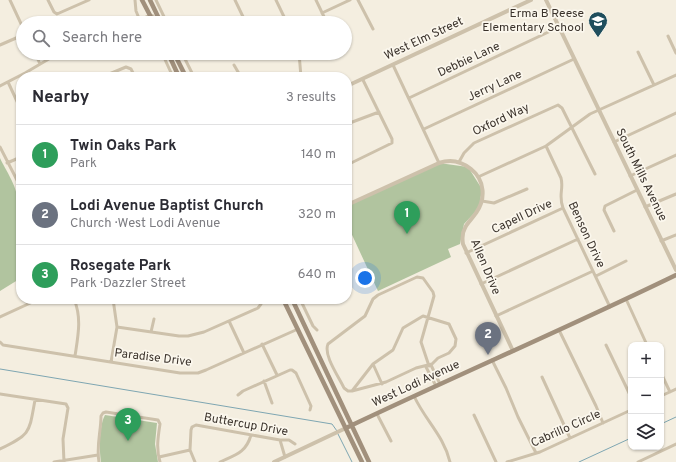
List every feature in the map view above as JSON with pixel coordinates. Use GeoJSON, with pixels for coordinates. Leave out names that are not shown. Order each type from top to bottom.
{"type":"FeatureCollection","features":[{"type":"Feature","properties":{"kind":"main road"},"geometry":{"type":"LineString","coordinates":[[142,0],[150,15]]}},
{"type":"Feature","properties":{"kind":"main road"},"geometry":{"type":"LineString","coordinates":[[150,0],[158,16]]}},
{"type":"Feature","properties":{"kind":"main road"},"geometry":{"type":"LineString","coordinates":[[171,60],[177,72]]}},
{"type":"Feature","properties":{"kind":"main road"},"geometry":{"type":"LineString","coordinates":[[178,60],[184,72]]}},
{"type":"Feature","properties":{"kind":"main road","name":"West Lodi Avenue"},"geometry":{"type":"LineString","coordinates":[[346,428],[610,307],[676,275]]}},
{"type":"Feature","properties":{"kind":"main road"},"geometry":{"type":"LineString","coordinates":[[286,304],[362,462]]}},
{"type":"Feature","properties":{"kind":"main road"},"geometry":{"type":"LineString","coordinates":[[294,304],[369,462]]}},
{"type":"Feature","properties":{"kind":"main road"},"geometry":{"type":"LineString","coordinates":[[298,329],[303,329],[309,337]]}},
{"type":"Feature","properties":{"kind":"street"},"geometry":{"type":"LineString","coordinates":[[10,0],[17,16]]}},
{"type":"Feature","properties":{"kind":"street"},"geometry":{"type":"LineString","coordinates":[[48,0],[56,13],[60,13],[89,0]]}},
{"type":"Feature","properties":{"kind":"street"},"geometry":{"type":"LineString","coordinates":[[135,0],[138,16]]}},
{"type":"Feature","properties":{"kind":"street"},"geometry":{"type":"LineString","coordinates":[[156,0],[164,16]]}},
{"type":"Feature","properties":{"kind":"street"},"geometry":{"type":"LineString","coordinates":[[235,0],[243,16]]}},
{"type":"Feature","properties":{"kind":"street"},"geometry":{"type":"LineString","coordinates":[[276,0],[284,16]]}},
{"type":"Feature","properties":{"kind":"street"},"geometry":{"type":"LineString","coordinates":[[316,0],[324,16]]}},
{"type":"Feature","properties":{"kind":"street"},"geometry":{"type":"LineString","coordinates":[[322,13],[350,0]]}},
{"type":"Feature","properties":{"kind":"street"},"geometry":{"type":"LineString","coordinates":[[358,0],[373,29]]}},
{"type":"Feature","properties":{"kind":"street","name":"West Elm Street"},"geometry":{"type":"LineString","coordinates":[[352,84],[531,0]]}},
{"type":"Feature","properties":{"kind":"street","name":"South Mills Avenue"},"geometry":{"type":"LineString","coordinates":[[546,0],[676,270]]}},
{"type":"Feature","properties":{"kind":"street","name":"Debbie Lane"},"geometry":{"type":"LineString","coordinates":[[409,98],[559,28]]}},
{"type":"Feature","properties":{"kind":"street"},"geometry":{"type":"LineString","coordinates":[[668,36],[676,53]]}},
{"type":"Feature","properties":{"kind":"street"},"geometry":{"type":"LineString","coordinates":[[0,45],[16,37]]}},
{"type":"Feature","properties":{"kind":"street"},"geometry":{"type":"LineString","coordinates":[[638,52],[654,86]]}},
{"type":"Feature","properties":{"kind":"street","name":"Jerry Lane"},"geometry":{"type":"LineString","coordinates":[[424,129],[574,59]]}},
{"type":"Feature","properties":{"kind":"street"},"geometry":{"type":"LineString","coordinates":[[38,60],[40,64]]}},
{"type":"Feature","properties":{"kind":"street"},"geometry":{"type":"LineString","coordinates":[[26,72],[47,60]]}},
{"type":"Feature","properties":{"kind":"street"},"geometry":{"type":"LineString","coordinates":[[165,60],[171,72]]}},
{"type":"Feature","properties":{"kind":"street"},"geometry":{"type":"LineString","coordinates":[[186,60],[192,72]]}},
{"type":"Feature","properties":{"kind":"street"},"geometry":{"type":"LineString","coordinates":[[300,60],[301,72]]}},
{"type":"Feature","properties":{"kind":"street"},"geometry":{"type":"LineString","coordinates":[[234,65],[238,72]]}},
{"type":"Feature","properties":{"kind":"street"},"geometry":{"type":"LineString","coordinates":[[393,65],[424,129],[438,163]]}},
{"type":"Feature","properties":{"kind":"street"},"geometry":{"type":"LineString","coordinates":[[114,72],[126,67],[131,69],[132,72]]}},
{"type":"Feature","properties":{"kind":"street"},"geometry":{"type":"LineString","coordinates":[[478,177],[546,146],[586,116],[676,75]]}},
{"type":"Feature","properties":{"kind":"street"},"geometry":{"type":"LineString","coordinates":[[0,86],[16,78]]}},
{"type":"Feature","properties":{"kind":"street"},"geometry":{"type":"LineString","coordinates":[[352,163],[392,143],[392,139],[363,80]]}},
{"type":"Feature","properties":{"kind":"street"},"geometry":{"type":"LineString","coordinates":[[8,82],[16,99]]}},
{"type":"Feature","properties":{"kind":"street","name":"Oxford Way"},"geometry":{"type":"LineString","coordinates":[[459,162],[464,153],[474,143],[559,105],[562,108],[571,128]]}},
{"type":"Feature","properties":{"kind":"street"},"geometry":{"type":"LineString","coordinates":[[352,122],[379,112]]}},
{"type":"Feature","properties":{"kind":"street"},"geometry":{"type":"LineString","coordinates":[[614,142],[676,113]]}},
{"type":"Feature","properties":{"kind":"street"},"geometry":{"type":"LineString","coordinates":[[571,128],[595,174]]}},
{"type":"Feature","properties":{"kind":"street","name":"Benson Drive"},"geometry":{"type":"LineString","coordinates":[[546,146],[561,178],[562,188],[560,197],[563,208],[610,307]]}},
{"type":"Feature","properties":{"kind":"street"},"geometry":{"type":"LineString","coordinates":[[0,147],[16,179]]}},
{"type":"Feature","properties":{"kind":"street"},"geometry":{"type":"LineString","coordinates":[[630,176],[676,155]]}},
{"type":"Feature","properties":{"kind":"street"},"geometry":{"type":"LineString","coordinates":[[7,163],[16,158]]}},
{"type":"Feature","properties":{"kind":"street"},"geometry":{"type":"LineString","coordinates":[[352,203],[438,163],[447,161],[459,162],[472,170],[478,177],[482,186],[482,201],[494,203],[527,189]]}},
{"type":"Feature","properties":{"kind":"street"},"geometry":{"type":"LineString","coordinates":[[614,231],[604,207],[637,190]]}},
{"type":"Feature","properties":{"kind":"street"},"geometry":{"type":"LineString","coordinates":[[645,207],[676,194]]}},
{"type":"Feature","properties":{"kind":"street","name":"Allen Drive"},"geometry":{"type":"LineString","coordinates":[[482,201],[464,229],[463,244],[513,351]]}},
{"type":"Feature","properties":{"kind":"street","name":"Capell Drive"},"geometry":{"type":"LineString","coordinates":[[466,253],[563,208]]}},
{"type":"Feature","properties":{"kind":"street"},"geometry":{"type":"LineString","coordinates":[[661,241],[676,235]]}},
{"type":"Feature","properties":{"kind":"street"},"geometry":{"type":"LineString","coordinates":[[481,284],[578,239]]}},
{"type":"Feature","properties":{"kind":"street"},"geometry":{"type":"LineString","coordinates":[[596,276],[626,261]]}},
{"type":"Feature","properties":{"kind":"street"},"geometry":{"type":"LineString","coordinates":[[496,316],[593,270]]}},
{"type":"Feature","properties":{"kind":"street"},"geometry":{"type":"LineString","coordinates":[[352,391],[373,364],[393,350],[403,328],[423,316],[429,317],[449,324],[456,339],[453,350],[438,358],[429,366],[416,368],[382,384],[352,391],[348,391],[344,388],[327,354],[326,347],[330,341],[365,316],[373,299],[378,295],[420,277],[423,278],[429,286],[434,296],[429,317],[421,345],[429,366],[438,385]]}},
{"type":"Feature","properties":{"kind":"street"},"geometry":{"type":"LineString","coordinates":[[626,299],[647,342]]}},
{"type":"Feature","properties":{"kind":"street"},"geometry":{"type":"LineString","coordinates":[[0,317],[28,304]]}},
{"type":"Feature","properties":{"kind":"street"},"geometry":{"type":"LineString","coordinates":[[75,304],[79,319],[79,332],[75,356]]}},
{"type":"Feature","properties":{"kind":"street"},"geometry":{"type":"LineString","coordinates":[[111,362],[117,327],[114,304]]}},
{"type":"Feature","properties":{"kind":"street"},"geometry":{"type":"LineString","coordinates":[[117,327],[188,336],[204,332],[229,321],[258,308],[260,304]]}},
{"type":"Feature","properties":{"kind":"street"},"geometry":{"type":"LineString","coordinates":[[302,304],[313,326],[317,330]]}},
{"type":"Feature","properties":{"kind":"street"},"geometry":{"type":"LineString","coordinates":[[151,332],[154,319]]}},
{"type":"Feature","properties":{"kind":"street"},"geometry":{"type":"LineString","coordinates":[[229,321],[244,352]]}},
{"type":"Feature","properties":{"kind":"street","name":"Paradise Drive"},"geometry":{"type":"LineString","coordinates":[[0,342],[3,345],[150,369],[191,373],[206,370],[298,329]]}},
{"type":"Feature","properties":{"kind":"street"},"geometry":{"type":"LineString","coordinates":[[559,330],[603,423]]}},
{"type":"Feature","properties":{"kind":"street"},"geometry":{"type":"LineString","coordinates":[[262,344],[277,375]]}},
{"type":"Feature","properties":{"kind":"street"},"geometry":{"type":"LineString","coordinates":[[606,345],[628,391]]}},
{"type":"Feature","properties":{"kind":"street"},"geometry":{"type":"LineString","coordinates":[[492,360],[536,453]]}},
{"type":"Feature","properties":{"kind":"street"},"geometry":{"type":"LineString","coordinates":[[373,364],[382,384]]}},
{"type":"Feature","properties":{"kind":"street"},"geometry":{"type":"LineString","coordinates":[[238,395],[264,381],[292,370],[297,376],[311,406],[310,410]]}},
{"type":"Feature","properties":{"kind":"street"},"geometry":{"type":"LineString","coordinates":[[542,377],[570,438]]}},
{"type":"Feature","properties":{"kind":"street"},"geometry":{"type":"LineString","coordinates":[[663,378],[670,392]]}},
{"type":"Feature","properties":{"kind":"street"},"geometry":{"type":"LineString","coordinates":[[264,381],[272,403]]}},
{"type":"Feature","properties":{"kind":"street"},"geometry":{"type":"LineString","coordinates":[[664,395],[676,389]]}},
{"type":"Feature","properties":{"kind":"street"},"geometry":{"type":"LineString","coordinates":[[0,394],[66,404],[63,440],[64,461]]}},
{"type":"Feature","properties":{"kind":"street"},"geometry":{"type":"LineString","coordinates":[[414,396],[419,408],[437,431],[444,443],[450,462]]}},
{"type":"Feature","properties":{"kind":"street"},"geometry":{"type":"LineString","coordinates":[[0,449],[20,439],[26,434],[31,422],[35,400]]}},
{"type":"Feature","properties":{"kind":"street","name":"Cabrillo Circle"},"geometry":{"type":"LineString","coordinates":[[507,462],[536,453],[628,411]]}},
{"type":"Feature","properties":{"kind":"street"},"geometry":{"type":"LineString","coordinates":[[99,462],[98,455],[101,416],[103,412],[156,419],[160,422],[157,448],[160,462]]}},
{"type":"Feature","properties":{"kind":"street"},"geometry":{"type":"LineString","coordinates":[[377,414],[391,441]]}},
{"type":"Feature","properties":{"kind":"street"},"geometry":{"type":"LineString","coordinates":[[474,415],[496,462]]}},
{"type":"Feature","properties":{"kind":"street","name":"Buttercup Drive"},"geometry":{"type":"LineString","coordinates":[[190,450],[191,430],[194,426],[280,440],[289,440],[296,444]]}},
{"type":"Feature","properties":{"kind":"street","name":"West Lodi Avenue"},"geometry":{"type":"LineString","coordinates":[[274,462],[346,428]]}},
{"type":"Feature","properties":{"kind":"street"},"geometry":{"type":"LineString","coordinates":[[220,462],[244,449],[250,442],[251,435]]}},
{"type":"Feature","properties":{"kind":"street"},"geometry":{"type":"LineString","coordinates":[[280,440],[285,457]]}},
{"type":"Feature","properties":{"kind":"street"},"geometry":{"type":"LineString","coordinates":[[638,462],[676,444]]}},
{"type":"Feature","properties":{"kind":"street"},"geometry":{"type":"LineString","coordinates":[[159,457],[190,450],[195,462]]}},
{"type":"Feature","properties":{"kind":"street"},"geometry":{"type":"LineString","coordinates":[[54,462],[98,455]]}},
{"type":"Feature","properties":{"kind":"green space"},"geometry":{"type":"Polygon","coordinates":[[[0,158],[13,183],[16,193],[16,281],[0,291],[0,158]]]}},
{"type":"Feature","properties":{"kind":"green space"},"geometry":{"type":"Polygon","coordinates":[[[439,163],[468,167],[482,189],[479,208],[464,224],[460,244],[448,249],[451,257],[378,291],[352,235],[352,203],[439,163]]]}},
{"type":"Feature","properties":{"kind":"green space"},"geometry":{"type":"Polygon","coordinates":[[[105,415],[157,423],[155,444],[158,462],[101,462],[100,438],[105,415]]]}},
{"type":"Feature","properties":{"kind":"waterway"},"geometry":{"type":"LineString","coordinates":[[0,369],[332,424],[337,431]]}},
{"type":"Feature","properties":{"kind":"waterway"},"geometry":{"type":"LineString","coordinates":[[664,423],[676,417]]}},
{"type":"Feature","properties":{"kind":"waterway"},"geometry":{"type":"LineString","coordinates":[[338,434],[352,462]]}},
{"type":"Feature","properties":{"kind":"waterway"},"geometry":{"type":"LineString","coordinates":[[579,462],[628,439]]}},
{"type":"Feature","properties":{"kind":"place","name":"Erma B Reese Elementary School"},"geometry":{"type":"Point","coordinates":[598,38]}},
{"type":"Feature","properties":{"kind":"place","name":"Twin Oaks Park"},"geometry":{"type":"Point","coordinates":[407,234]}},
{"type":"Feature","properties":{"kind":"place","name":"Lodi Avenue Baptist Church"},"geometry":{"type":"Point","coordinates":[488,355]}},
{"type":"Feature","properties":{"kind":"place","name":"Rosegate Park"},"geometry":{"type":"Point","coordinates":[128,441]}}]}
